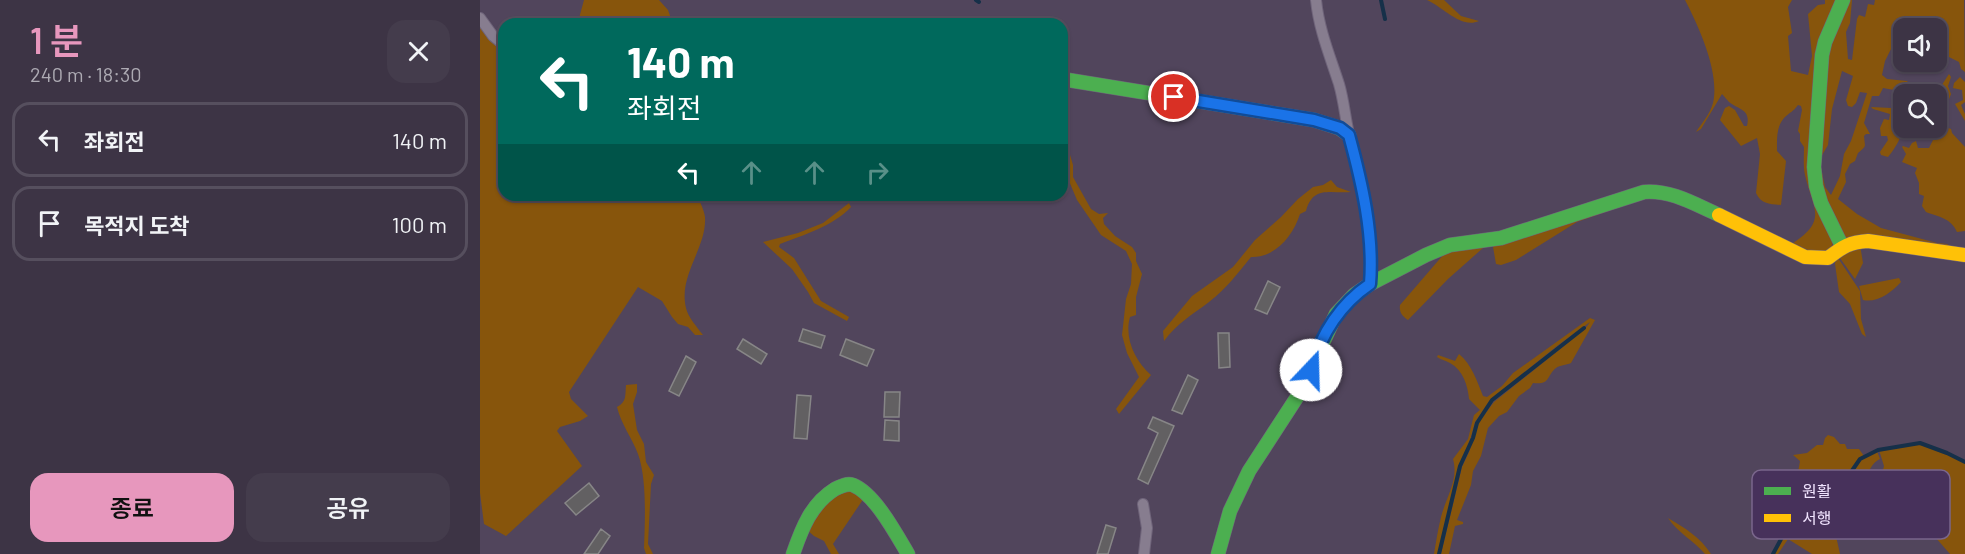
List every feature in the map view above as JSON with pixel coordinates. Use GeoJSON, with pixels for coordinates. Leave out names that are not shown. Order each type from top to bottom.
{"type":"FeatureCollection","features":[{"type":"Feature","properties":{"kind":"street"},"geometry":{"type":"LineString","coordinates":[[1316,0],[1320,28],[1339,84],[1365,206],[1371,271],[1370,284]]}},
{"type":"Feature","properties":{"kind":"street"},"geometry":{"type":"LineString","coordinates":[[1842,246],[1821,203],[1814,166],[1822,55],[1827,34],[1843,0]]}},
{"type":"Feature","properties":{"kind":"street"},"geometry":{"type":"LineString","coordinates":[[480,18],[498,40]]}},
{"type":"Feature","properties":{"kind":"street"},"geometry":{"type":"LineString","coordinates":[[1068,80],[1314,120],[1340,128],[1349,135]]}},
{"type":"Feature","properties":{"kind":"street"},"geometry":{"type":"LineString","coordinates":[[1218,554],[1230,511],[1249,471],[1301,391],[1328,328],[1345,303],[1370,284],[1426,255],[1450,246],[1501,238],[1644,192],[1660,191],[1677,196],[1805,257],[1828,258],[1842,246],[1868,242],[1919,248],[1949,255],[1965,255]]}},
{"type":"Feature","properties":{"kind":"street"},"geometry":{"type":"LineString","coordinates":[[793,554],[806,516],[816,503],[841,486],[849,484],[856,487],[875,506],[908,554]]}},
{"type":"Feature","properties":{"kind":"street"},"geometry":{"type":"LineString","coordinates":[[1143,504],[1146,528],[1144,554]]}},
{"type":"Feature","properties":{"kind":"shaded area"},"geometry":{"type":"Polygon","coordinates":[[[584,0],[659,0],[668,10],[671,18],[579,18],[584,0]]]}},
{"type":"Feature","properties":{"kind":"shaded area"},"geometry":{"type":"Polygon","coordinates":[[[1427,0],[1444,0],[1461,16],[1479,21],[1472,23],[1459,20],[1427,0]]]}},
{"type":"Feature","properties":{"kind":"shaded area"},"geometry":{"type":"Polygon","coordinates":[[[1685,0],[1792,0],[1788,7],[1792,33],[1788,36],[1791,71],[1808,75],[1812,56],[1808,14],[1818,5],[1825,4],[1825,0],[1840,0],[1835,12],[1810,164],[1834,231],[1832,249],[1817,255],[1793,243],[1811,227],[1815,212],[1805,175],[1804,147],[1798,131],[1801,106],[1798,105],[1784,118],[1778,129],[1777,151],[1786,161],[1781,205],[1769,204],[1756,193],[1760,154],[1757,138],[1741,146],[1720,120],[1725,108],[1729,106],[1735,110],[1744,126],[1747,126],[1746,113],[1729,102],[1722,94],[1701,129],[1696,132],[1713,103],[1714,78],[1707,50],[1685,0]]]}},
{"type":"Feature","properties":{"kind":"shaded area"},"geometry":{"type":"Polygon","coordinates":[[[1845,0],[1852,0],[1850,23],[1846,32],[1848,59],[1852,60],[1857,19],[1859,15],[1865,17],[1868,4],[1874,5],[1875,0],[1964,0],[1965,72],[1961,69],[1959,62],[1949,57],[1947,58],[1947,18],[1893,18],[1893,47],[1885,61],[1882,75],[1887,79],[1907,81],[1909,84],[1893,84],[1893,90],[1883,88],[1879,96],[1872,96],[1864,123],[1870,134],[1864,136],[1864,147],[1845,174],[1846,182],[1838,199],[1857,214],[1881,228],[1947,244],[1954,248],[1843,244],[1818,185],[1824,55],[1845,0]],[[1842,71],[1832,109],[1828,145],[1820,163],[1825,187],[1831,195],[1840,176],[1844,154],[1851,141],[1867,93],[1860,92],[1852,107],[1848,106],[1846,100],[1853,76],[1842,71]]]}},
{"type":"Feature","properties":{"kind":"shaded area"},"geometry":{"type":"Polygon","coordinates":[[[480,22],[498,40],[498,201],[700,201],[705,217],[702,240],[689,273],[685,296],[689,315],[703,335],[695,335],[688,327],[678,324],[662,301],[638,287],[569,392],[571,399],[588,416],[560,427],[557,431],[582,466],[506,536],[484,524],[480,493],[480,22]]]}},
{"type":"Feature","properties":{"kind":"shaded area"},"geometry":{"type":"Polygon","coordinates":[[[1949,74],[1951,77],[1948,86],[1951,94],[1948,102],[1947,84],[1942,84],[1949,74]]]}},
{"type":"Feature","properties":{"kind":"shaded area"},"geometry":{"type":"Polygon","coordinates":[[[1960,77],[1965,82],[1965,102],[1961,105],[1965,121],[1955,104],[1963,100],[1962,90],[1953,88],[1954,83],[1960,77]]]}},
{"type":"Feature","properties":{"kind":"shaded area"},"geometry":{"type":"Polygon","coordinates":[[[1893,105],[1893,138],[1900,138],[1888,157],[1881,155],[1880,152],[1888,140],[1887,136],[1881,136],[1880,128],[1884,119],[1889,120],[1890,114],[1871,107],[1891,108],[1893,105]]]}},
{"type":"Feature","properties":{"kind":"shaded area"},"geometry":{"type":"Polygon","coordinates":[[[1947,127],[1951,129],[1965,147],[1965,231],[1957,232],[1948,221],[1926,212],[1922,206],[1924,196],[1919,194],[1919,183],[1915,173],[1917,168],[1902,162],[1906,154],[1903,146],[1909,148],[1916,141],[1918,148],[1929,148],[1934,138],[1947,138],[1947,127]]]}},
{"type":"Feature","properties":{"kind":"shaded area"},"geometry":{"type":"Polygon","coordinates":[[[1068,148],[1073,165],[1073,177],[1091,209],[1099,214],[1108,213],[1103,218],[1104,224],[1115,236],[1132,247],[1142,274],[1136,297],[1136,315],[1130,317],[1128,333],[1132,349],[1140,363],[1151,375],[1119,414],[1116,409],[1139,377],[1127,353],[1122,335],[1132,264],[1126,251],[1101,235],[1077,200],[1068,179],[1068,148]]]}},
{"type":"Feature","properties":{"kind":"shaded area"},"geometry":{"type":"Polygon","coordinates":[[[1331,180],[1337,187],[1351,192],[1324,192],[1313,197],[1306,211],[1300,214],[1293,230],[1282,244],[1268,254],[1251,257],[1221,292],[1179,324],[1164,341],[1163,331],[1192,296],[1233,267],[1255,240],[1298,199],[1313,187],[1331,180]]]}},
{"type":"Feature","properties":{"kind":"shaded area"},"geometry":{"type":"Polygon","coordinates":[[[1651,196],[1577,222],[1516,260],[1501,265],[1496,264],[1492,241],[1651,196]]]}},
{"type":"Feature","properties":{"kind":"shaded area"},"geometry":{"type":"Polygon","coordinates":[[[849,203],[851,207],[836,220],[780,244],[779,247],[794,258],[821,301],[849,317],[847,321],[814,303],[792,269],[763,242],[798,233],[823,223],[849,203]]]}},
{"type":"Feature","properties":{"kind":"shaded area"},"geometry":{"type":"Polygon","coordinates":[[[1860,245],[1863,263],[1855,279],[1837,254],[1860,245]]]}},
{"type":"Feature","properties":{"kind":"shaded area"},"geometry":{"type":"Polygon","coordinates":[[[1450,247],[1483,248],[1448,279],[1408,320],[1401,314],[1400,305],[1450,247]]]}},
{"type":"Feature","properties":{"kind":"shaded area"},"geometry":{"type":"Polygon","coordinates":[[[1836,255],[1860,291],[1861,319],[1866,337],[1862,334],[1850,304],[1839,292],[1836,255]]]}},
{"type":"Feature","properties":{"kind":"shaded area"},"geometry":{"type":"Polygon","coordinates":[[[1899,278],[1901,282],[1884,296],[1868,301],[1863,300],[1859,286],[1899,278]]]}},
{"type":"Feature","properties":{"kind":"shaded area"},"geometry":{"type":"Polygon","coordinates":[[[1590,318],[1595,320],[1571,363],[1556,368],[1543,383],[1533,383],[1507,412],[1499,416],[1488,428],[1481,456],[1473,471],[1471,485],[1457,520],[1463,524],[1455,526],[1449,554],[1441,554],[1462,467],[1478,423],[1494,402],[1585,329],[1590,322],[1491,399],[1475,422],[1459,466],[1438,554],[1434,554],[1441,517],[1453,481],[1453,459],[1468,439],[1474,415],[1480,410],[1469,399],[1466,384],[1455,366],[1437,357],[1438,355],[1455,361],[1459,354],[1464,358],[1483,396],[1487,397],[1502,386],[1513,373],[1590,318]]]}},
{"type":"Feature","properties":{"kind":"shaded area"},"geometry":{"type":"Polygon","coordinates":[[[637,384],[633,404],[637,430],[644,444],[646,462],[654,475],[651,484],[648,544],[653,554],[646,554],[644,548],[645,500],[641,464],[617,407],[624,400],[626,385],[637,384]]]}},
{"type":"Feature","properties":{"kind":"shaded area"},"geometry":{"type":"Polygon","coordinates":[[[1828,435],[1834,437],[1840,444],[1845,444],[1847,449],[1859,449],[1864,456],[1851,470],[1798,470],[1800,461],[1793,455],[1807,453],[1817,445],[1823,445],[1828,435]]]}},
{"type":"Feature","properties":{"kind":"shaded area"},"geometry":{"type":"Polygon","coordinates":[[[1920,444],[1947,453],[1965,463],[1965,554],[1950,554],[1937,539],[1950,539],[1950,470],[1883,470],[1884,466],[1879,450],[1920,444]]]}},
{"type":"Feature","properties":{"kind":"shaded area"},"geometry":{"type":"Polygon","coordinates":[[[1877,451],[1880,459],[1869,470],[1854,470],[1861,460],[1877,451]]]}},
{"type":"Feature","properties":{"kind":"shaded area"},"geometry":{"type":"Polygon","coordinates":[[[850,491],[864,498],[833,544],[839,554],[831,554],[824,541],[806,529],[824,505],[836,496],[850,491]]]}},
{"type":"Feature","properties":{"kind":"shaded area"},"geometry":{"type":"Polygon","coordinates":[[[1668,518],[1697,538],[1711,554],[1705,554],[1668,518]]]}},
{"type":"Feature","properties":{"kind":"shaded area"},"geometry":{"type":"Polygon","coordinates":[[[1782,539],[1788,539],[1778,554],[1774,554],[1782,539]]]}},
{"type":"Feature","properties":{"kind":"shaded area"},"geometry":{"type":"Polygon","coordinates":[[[1788,539],[1837,539],[1840,554],[1812,554],[1788,539]]]}},
{"type":"Feature","properties":{"kind":"building"},"geometry":{"type":"Polygon","coordinates":[[[1268,281],[1280,287],[1267,314],[1255,309],[1268,281]]]}},
{"type":"Feature","properties":{"kind":"building"},"geometry":{"type":"Polygon","coordinates":[[[803,329],[825,336],[821,348],[799,341],[803,329]]]}},
{"type":"Feature","properties":{"kind":"building"},"geometry":{"type":"Polygon","coordinates":[[[1218,333],[1229,333],[1230,367],[1219,368],[1218,333]]]}},
{"type":"Feature","properties":{"kind":"building"},"geometry":{"type":"Polygon","coordinates":[[[743,339],[767,354],[761,364],[737,349],[743,339]]]}},
{"type":"Feature","properties":{"kind":"building"},"geometry":{"type":"Polygon","coordinates":[[[846,339],[874,350],[867,366],[840,355],[846,339]]]}},
{"type":"Feature","properties":{"kind":"building"},"geometry":{"type":"Polygon","coordinates":[[[686,356],[696,362],[679,396],[669,391],[686,356]]]}},
{"type":"Feature","properties":{"kind":"building"},"geometry":{"type":"Polygon","coordinates":[[[1188,375],[1198,380],[1182,414],[1172,410],[1188,375]]]}},
{"type":"Feature","properties":{"kind":"building"},"geometry":{"type":"Polygon","coordinates":[[[885,392],[900,392],[899,417],[884,417],[885,392]]]}},
{"type":"Feature","properties":{"kind":"building"},"geometry":{"type":"Polygon","coordinates":[[[797,395],[811,396],[807,439],[794,438],[797,395]]]}},
{"type":"Feature","properties":{"kind":"building"},"geometry":{"type":"Polygon","coordinates":[[[1153,417],[1174,426],[1148,484],[1138,479],[1158,433],[1148,428],[1153,417]]]}},
{"type":"Feature","properties":{"kind":"building"},"geometry":{"type":"Polygon","coordinates":[[[885,420],[899,421],[899,441],[884,440],[885,420]]]}},
{"type":"Feature","properties":{"kind":"building"},"geometry":{"type":"Polygon","coordinates":[[[589,483],[599,496],[576,515],[565,503],[589,483]]]}},
{"type":"Feature","properties":{"kind":"building"},"geometry":{"type":"Polygon","coordinates":[[[1106,525],[1116,528],[1108,554],[1097,554],[1106,525]]]}},
{"type":"Feature","properties":{"kind":"building"},"geometry":{"type":"Polygon","coordinates":[[[601,529],[610,536],[598,554],[584,554],[601,529]]]}},
{"type":"Feature","properties":{"kind":"waterway"},"geometry":{"type":"LineString","coordinates":[[1381,0],[1385,19]]}},
{"type":"Feature","properties":{"kind":"waterway"},"geometry":{"type":"LineString","coordinates":[[1439,554],[1460,466],[1477,423],[1492,400],[1584,328]]}},
{"type":"Feature","properties":{"kind":"waterway"},"geometry":{"type":"LineString","coordinates":[[1852,470],[1860,459],[1878,450],[1920,443],[1965,462]]}},
{"type":"Feature","properties":{"kind":"waterway"},"geometry":{"type":"LineString","coordinates":[[1773,554],[1781,539]]}},
{"type":"Feature","properties":{"kind":"traffic: fast"},"geometry":{"type":"LineString","coordinates":[[1842,246],[1821,203],[1814,167],[1822,55],[1825,42],[1843,0]]}},
{"type":"Feature","properties":{"kind":"traffic: fast"},"geometry":{"type":"LineString","coordinates":[[1068,80],[1314,120],[1339,128],[1349,135]]}},
{"type":"Feature","properties":{"kind":"traffic: fast"},"geometry":{"type":"LineString","coordinates":[[1218,554],[1230,511],[1249,471],[1301,391],[1336,314],[1354,295],[1370,284],[1450,245],[1501,238],[1644,192],[1673,195],[1719,215]]}},
{"type":"Feature","properties":{"kind":"traffic: fast"},"geometry":{"type":"LineString","coordinates":[[793,554],[804,526],[814,509],[835,489],[848,484],[861,490],[877,506],[908,554]]}},
{"type":"Feature","properties":{"kind":"traffic: slow"},"geometry":{"type":"LineString","coordinates":[[1719,215],[1805,257],[1828,258],[1846,246],[1868,241],[1965,255]]}},
{"type":"Feature","properties":{"kind":"route"},"geometry":{"type":"LineString","coordinates":[[1174,97],[1314,120],[1340,128],[1349,135],[1365,206],[1371,271],[1370,284],[1345,303],[1336,315],[1314,357],[1311,370]]}}]}
